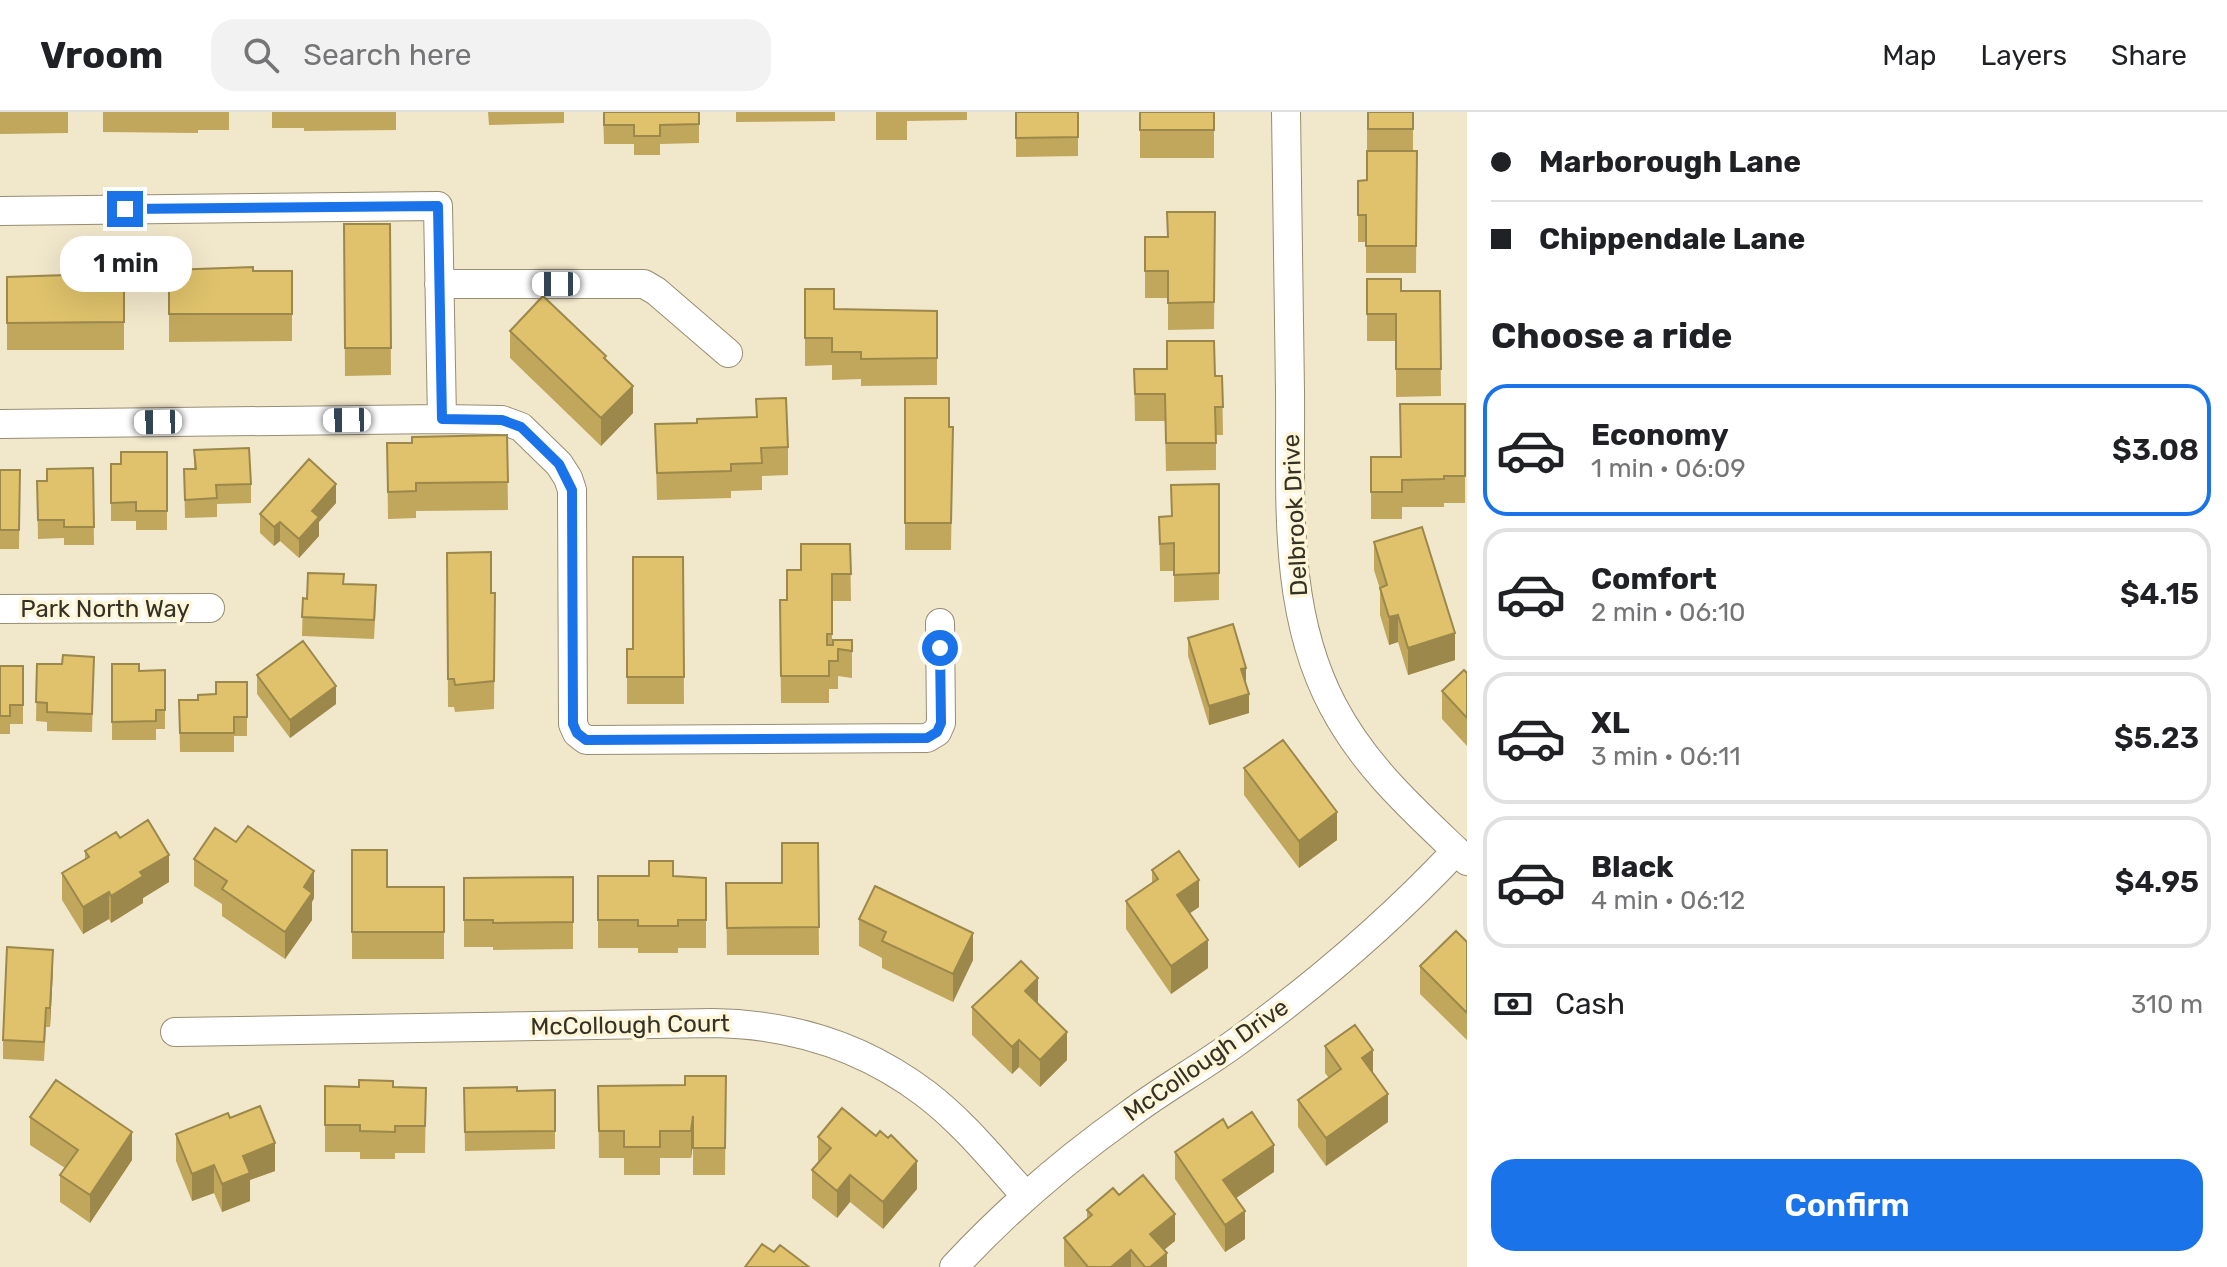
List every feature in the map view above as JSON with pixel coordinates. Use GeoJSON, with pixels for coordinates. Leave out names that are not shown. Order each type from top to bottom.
{"type":"FeatureCollection","features":[{"type":"Feature","properties":{"kind":"street","name":"Delbrook Drive"},"geometry":{"type":"LineString","coordinates":[[1286,112],[1292,537],[1299,609],[1325,692],[1354,742],[1391,788],[1462,856]]}},
{"type":"Feature","properties":{"kind":"street"},"geometry":{"type":"LineString","coordinates":[[0,211],[438,206],[442,419]]}},
{"type":"Feature","properties":{"kind":"street"},"geometry":{"type":"LineString","coordinates":[[439,284],[644,284],[728,353]]}},
{"type":"Feature","properties":{"kind":"street"},"geometry":{"type":"LineString","coordinates":[[0,424],[442,419],[502,420],[521,427],[559,464],[572,490],[573,724],[577,733],[586,740],[927,738],[937,732],[941,723],[940,623]]}},
{"type":"Feature","properties":{"kind":"street","name":"Park North Way"},"geometry":{"type":"LineString","coordinates":[[0,609],[210,608]]}},
{"type":"Feature","properties":{"kind":"street","name":"McCollough Drive"},"geometry":{"type":"LineString","coordinates":[[954,1267],[1026,1196],[1128,1114],[1241,1039],[1462,856]]}},
{"type":"Feature","properties":{"kind":"street","name":"McCollough Court"},"geometry":{"type":"LineString","coordinates":[[175,1032],[713,1023],[742,1024],[812,1035],[865,1057],[926,1094],[958,1122],[1026,1196]]}},
{"type":"Feature","properties":{"kind":"building"},"geometry":{"type":"Polygon","coordinates":[[[604,112],[699,112],[699,124],[660,125],[660,136],[634,136],[634,125],[604,125],[604,112]]]}},
{"type":"Feature","properties":{"kind":"building"},"geometry":{"type":"Polygon","coordinates":[[[1016,112],[1078,112],[1078,137],[1016,138],[1016,112]]]}},
{"type":"Feature","properties":{"kind":"building"},"geometry":{"type":"Polygon","coordinates":[[[1140,112],[1214,112],[1214,130],[1140,130],[1140,112]]]}},
{"type":"Feature","properties":{"kind":"building"},"geometry":{"type":"Polygon","coordinates":[[[1368,112],[1413,112],[1413,129],[1368,129],[1368,112]]]}},
{"type":"Feature","properties":{"kind":"building"},"geometry":{"type":"Polygon","coordinates":[[[1367,151],[1417,151],[1416,246],[1366,246],[1366,215],[1358,215],[1358,181],[1367,180],[1367,151]]]}},
{"type":"Feature","properties":{"kind":"building"},"geometry":{"type":"Polygon","coordinates":[[[1167,212],[1215,212],[1214,302],[1168,303],[1168,271],[1145,271],[1145,237],[1168,237],[1167,212]]]}},
{"type":"Feature","properties":{"kind":"building"},"geometry":{"type":"Polygon","coordinates":[[[344,224],[390,224],[391,348],[345,348],[344,224]]]}},
{"type":"Feature","properties":{"kind":"building"},"geometry":{"type":"Polygon","coordinates":[[[97,266],[124,266],[124,322],[7,323],[7,277],[97,274],[97,266]]]}},
{"type":"Feature","properties":{"kind":"building"},"geometry":{"type":"Polygon","coordinates":[[[253,267],[253,271],[292,271],[292,314],[169,314],[169,270],[253,267]]]}},
{"type":"Feature","properties":{"kind":"building"},"geometry":{"type":"Polygon","coordinates":[[[1367,279],[1401,279],[1401,291],[1440,291],[1441,369],[1396,369],[1396,314],[1367,314],[1367,279]]]}},
{"type":"Feature","properties":{"kind":"building"},"geometry":{"type":"Polygon","coordinates":[[[805,289],[834,289],[834,309],[937,311],[937,358],[861,359],[861,352],[832,352],[832,338],[805,338],[805,289]]]}},
{"type":"Feature","properties":{"kind":"building"},"geometry":{"type":"Polygon","coordinates":[[[543,296],[633,386],[601,418],[510,331],[543,296]]]}},
{"type":"Feature","properties":{"kind":"building"},"geometry":{"type":"Polygon","coordinates":[[[1167,341],[1214,341],[1215,376],[1222,376],[1223,407],[1215,407],[1216,443],[1166,443],[1165,394],[1135,394],[1134,369],[1167,369],[1167,341]]]}},
{"type":"Feature","properties":{"kind":"building"},"geometry":{"type":"Polygon","coordinates":[[[786,398],[788,447],[761,448],[762,463],[731,464],[731,471],[657,473],[655,424],[757,417],[756,399],[786,398]]]}},
{"type":"Feature","properties":{"kind":"building"},"geometry":{"type":"Polygon","coordinates":[[[905,398],[949,398],[949,427],[953,427],[951,523],[905,523],[905,398]]]}},
{"type":"Feature","properties":{"kind":"building"},"geometry":{"type":"Polygon","coordinates":[[[1400,404],[1465,404],[1465,476],[1402,480],[1402,492],[1371,492],[1371,457],[1401,457],[1400,404]]]}},
{"type":"Feature","properties":{"kind":"building"},"geometry":{"type":"Polygon","coordinates":[[[507,435],[508,482],[416,483],[416,491],[388,492],[387,443],[412,443],[412,437],[507,435]]]}},
{"type":"Feature","properties":{"kind":"building"},"geometry":{"type":"Polygon","coordinates":[[[249,448],[251,484],[216,485],[217,498],[185,500],[184,469],[196,469],[194,450],[249,448]]]}},
{"type":"Feature","properties":{"kind":"building"},"geometry":{"type":"Polygon","coordinates":[[[121,452],[167,452],[167,511],[136,511],[136,502],[111,503],[111,464],[121,464],[121,452]]]}},
{"type":"Feature","properties":{"kind":"building"},"geometry":{"type":"Polygon","coordinates":[[[309,459],[336,484],[312,511],[319,517],[299,539],[280,522],[274,527],[260,514],[309,459]]]}},
{"type":"Feature","properties":{"kind":"building"},"geometry":{"type":"Polygon","coordinates":[[[93,468],[94,527],[64,527],[64,520],[38,520],[37,481],[47,481],[47,469],[93,468]]]}},
{"type":"Feature","properties":{"kind":"building"},"geometry":{"type":"Polygon","coordinates":[[[0,470],[20,470],[19,530],[0,530],[0,470]]]}},
{"type":"Feature","properties":{"kind":"building"},"geometry":{"type":"Polygon","coordinates":[[[1219,484],[1219,573],[1174,575],[1174,543],[1160,544],[1159,517],[1172,516],[1171,485],[1219,484]]]}},
{"type":"Feature","properties":{"kind":"building"},"geometry":{"type":"Polygon","coordinates":[[[1422,527],[1455,633],[1408,648],[1398,615],[1389,617],[1380,588],[1387,585],[1374,542],[1422,527]]]}},
{"type":"Feature","properties":{"kind":"building"},"geometry":{"type":"Polygon","coordinates":[[[801,544],[850,544],[851,574],[832,574],[832,634],[827,634],[827,645],[833,645],[833,640],[852,640],[852,651],[838,649],[838,661],[829,661],[829,676],[781,676],[780,600],[787,600],[787,570],[801,570],[801,544]]]}},
{"type":"Feature","properties":{"kind":"building"},"geometry":{"type":"Polygon","coordinates":[[[491,552],[491,593],[495,593],[494,681],[455,685],[454,679],[448,679],[447,553],[491,552]]]}},
{"type":"Feature","properties":{"kind":"building"},"geometry":{"type":"Polygon","coordinates":[[[633,557],[683,557],[684,677],[627,677],[627,649],[633,649],[633,557]]]}},
{"type":"Feature","properties":{"kind":"building"},"geometry":{"type":"Polygon","coordinates":[[[308,573],[344,574],[343,584],[376,585],[374,620],[302,617],[303,598],[307,599],[308,573]]]}},
{"type":"Feature","properties":{"kind":"building"},"geometry":{"type":"Polygon","coordinates":[[[1233,624],[1246,668],[1241,669],[1249,694],[1209,706],[1188,638],[1233,624]]]}},
{"type":"Feature","properties":{"kind":"building"},"geometry":{"type":"Polygon","coordinates":[[[303,641],[336,686],[290,720],[257,675],[303,641]]]}},
{"type":"Feature","properties":{"kind":"building"},"geometry":{"type":"Polygon","coordinates":[[[63,655],[94,657],[92,714],[47,712],[47,703],[36,702],[37,664],[62,664],[63,655]]]}},
{"type":"Feature","properties":{"kind":"building"},"geometry":{"type":"Polygon","coordinates":[[[112,664],[139,664],[139,671],[165,670],[165,710],[156,710],[156,721],[112,722],[112,664]]]}},
{"type":"Feature","properties":{"kind":"building"},"geometry":{"type":"Polygon","coordinates":[[[0,666],[23,666],[23,705],[10,705],[10,716],[0,716],[0,666]]]}},
{"type":"Feature","properties":{"kind":"building"},"geometry":{"type":"Polygon","coordinates":[[[1464,670],[1467,673],[1467,718],[1442,691],[1464,670]]]}},
{"type":"Feature","properties":{"kind":"building"},"geometry":{"type":"Polygon","coordinates":[[[216,682],[247,682],[247,717],[234,717],[234,733],[180,733],[179,700],[198,700],[198,695],[216,694],[216,682]]]}},
{"type":"Feature","properties":{"kind":"building"},"geometry":{"type":"Polygon","coordinates":[[[1283,740],[1337,812],[1299,841],[1244,768],[1283,740]]]}},
{"type":"Feature","properties":{"kind":"building"},"geometry":{"type":"Polygon","coordinates":[[[148,820],[169,855],[140,872],[143,876],[111,896],[109,892],[83,907],[62,873],[89,857],[85,851],[116,832],[120,838],[148,820]]]}},
{"type":"Feature","properties":{"kind":"building"},"geometry":{"type":"Polygon","coordinates":[[[248,826],[314,871],[304,887],[312,893],[285,932],[222,889],[227,881],[194,859],[215,828],[236,842],[248,826]]]}},
{"type":"Feature","properties":{"kind":"building"},"geometry":{"type":"Polygon","coordinates":[[[782,843],[818,843],[819,927],[727,928],[726,883],[782,883],[782,843]]]}},
{"type":"Feature","properties":{"kind":"building"},"geometry":{"type":"Polygon","coordinates":[[[352,850],[387,850],[387,887],[444,887],[444,932],[352,932],[352,850]]]}},
{"type":"Feature","properties":{"kind":"building"},"geometry":{"type":"Polygon","coordinates":[[[1179,851],[1199,880],[1177,895],[1208,940],[1171,966],[1126,901],[1158,879],[1152,870],[1179,851]]]}},
{"type":"Feature","properties":{"kind":"building"},"geometry":{"type":"Polygon","coordinates":[[[649,861],[673,861],[673,876],[706,878],[706,920],[678,920],[678,926],[638,926],[638,920],[598,920],[598,876],[649,876],[649,861]]]}},
{"type":"Feature","properties":{"kind":"building"},"geometry":{"type":"Polygon","coordinates":[[[573,877],[573,922],[493,923],[493,920],[464,920],[464,878],[573,877]]]}},
{"type":"Feature","properties":{"kind":"building"},"geometry":{"type":"Polygon","coordinates":[[[875,886],[973,933],[953,974],[882,941],[886,932],[859,919],[875,886]]]}},
{"type":"Feature","properties":{"kind":"building"},"geometry":{"type":"Polygon","coordinates":[[[1456,931],[1467,942],[1467,1013],[1420,966],[1456,931]]]}},
{"type":"Feature","properties":{"kind":"building"},"geometry":{"type":"Polygon","coordinates":[[[7,947],[53,950],[50,1008],[46,1008],[44,1042],[3,1040],[7,947]]]}},
{"type":"Feature","properties":{"kind":"building"},"geometry":{"type":"Polygon","coordinates":[[[1021,961],[1038,978],[1025,991],[1067,1032],[1040,1060],[1019,1040],[1012,1047],[972,1007],[1021,961]]]}},
{"type":"Feature","properties":{"kind":"building"},"geometry":{"type":"Polygon","coordinates":[[[1355,1025],[1373,1050],[1362,1058],[1388,1094],[1326,1138],[1298,1100],[1341,1069],[1325,1046],[1355,1025]]]}},
{"type":"Feature","properties":{"kind":"building"},"geometry":{"type":"Polygon","coordinates":[[[685,1076],[726,1076],[725,1148],[693,1148],[693,1116],[691,1131],[660,1131],[660,1147],[624,1147],[624,1131],[599,1131],[598,1086],[685,1085],[685,1076]]]}},
{"type":"Feature","properties":{"kind":"building"},"geometry":{"type":"Polygon","coordinates":[[[56,1080],[132,1132],[90,1195],[60,1175],[78,1150],[30,1117],[56,1080]]]}},
{"type":"Feature","properties":{"kind":"building"},"geometry":{"type":"Polygon","coordinates":[[[359,1080],[393,1081],[393,1087],[426,1088],[425,1126],[395,1126],[395,1132],[360,1131],[360,1125],[325,1125],[325,1086],[359,1087],[359,1080]]]}},
{"type":"Feature","properties":{"kind":"building"},"geometry":{"type":"Polygon","coordinates":[[[517,1087],[517,1091],[555,1090],[555,1131],[465,1132],[464,1088],[517,1087]]]}},
{"type":"Feature","properties":{"kind":"building"},"geometry":{"type":"Polygon","coordinates":[[[260,1106],[275,1143],[243,1156],[250,1173],[222,1184],[214,1165],[192,1174],[176,1134],[228,1113],[230,1118],[260,1106]]]}},
{"type":"Feature","properties":{"kind":"building"},"geometry":{"type":"Polygon","coordinates":[[[842,1108],[876,1136],[880,1131],[888,1138],[891,1135],[917,1161],[883,1202],[850,1175],[837,1191],[812,1170],[831,1148],[818,1137],[842,1108]]]}},
{"type":"Feature","properties":{"kind":"building"},"geometry":{"type":"Polygon","coordinates":[[[1252,1112],[1274,1145],[1223,1180],[1245,1211],[1225,1225],[1175,1152],[1223,1119],[1228,1128],[1252,1112]]]}},
{"type":"Feature","properties":{"kind":"building"},"geometry":{"type":"Polygon","coordinates":[[[1143,1175],[1175,1214],[1150,1234],[1167,1253],[1150,1267],[1145,1267],[1131,1250],[1111,1267],[1088,1267],[1064,1238],[1092,1215],[1087,1210],[1113,1188],[1119,1195],[1143,1175]]]}},
{"type":"Feature","properties":{"kind":"building"},"geometry":{"type":"Polygon","coordinates":[[[762,1244],[774,1252],[780,1245],[809,1267],[745,1267],[762,1244]]]}},
{"type":"Feature","properties":{"kind":"route"},"geometry":{"type":"LineString","coordinates":[[125,209],[438,206],[442,419],[502,420],[521,427],[559,464],[572,490],[573,724],[586,740],[927,738],[937,732],[941,723],[940,648]]}}]}
